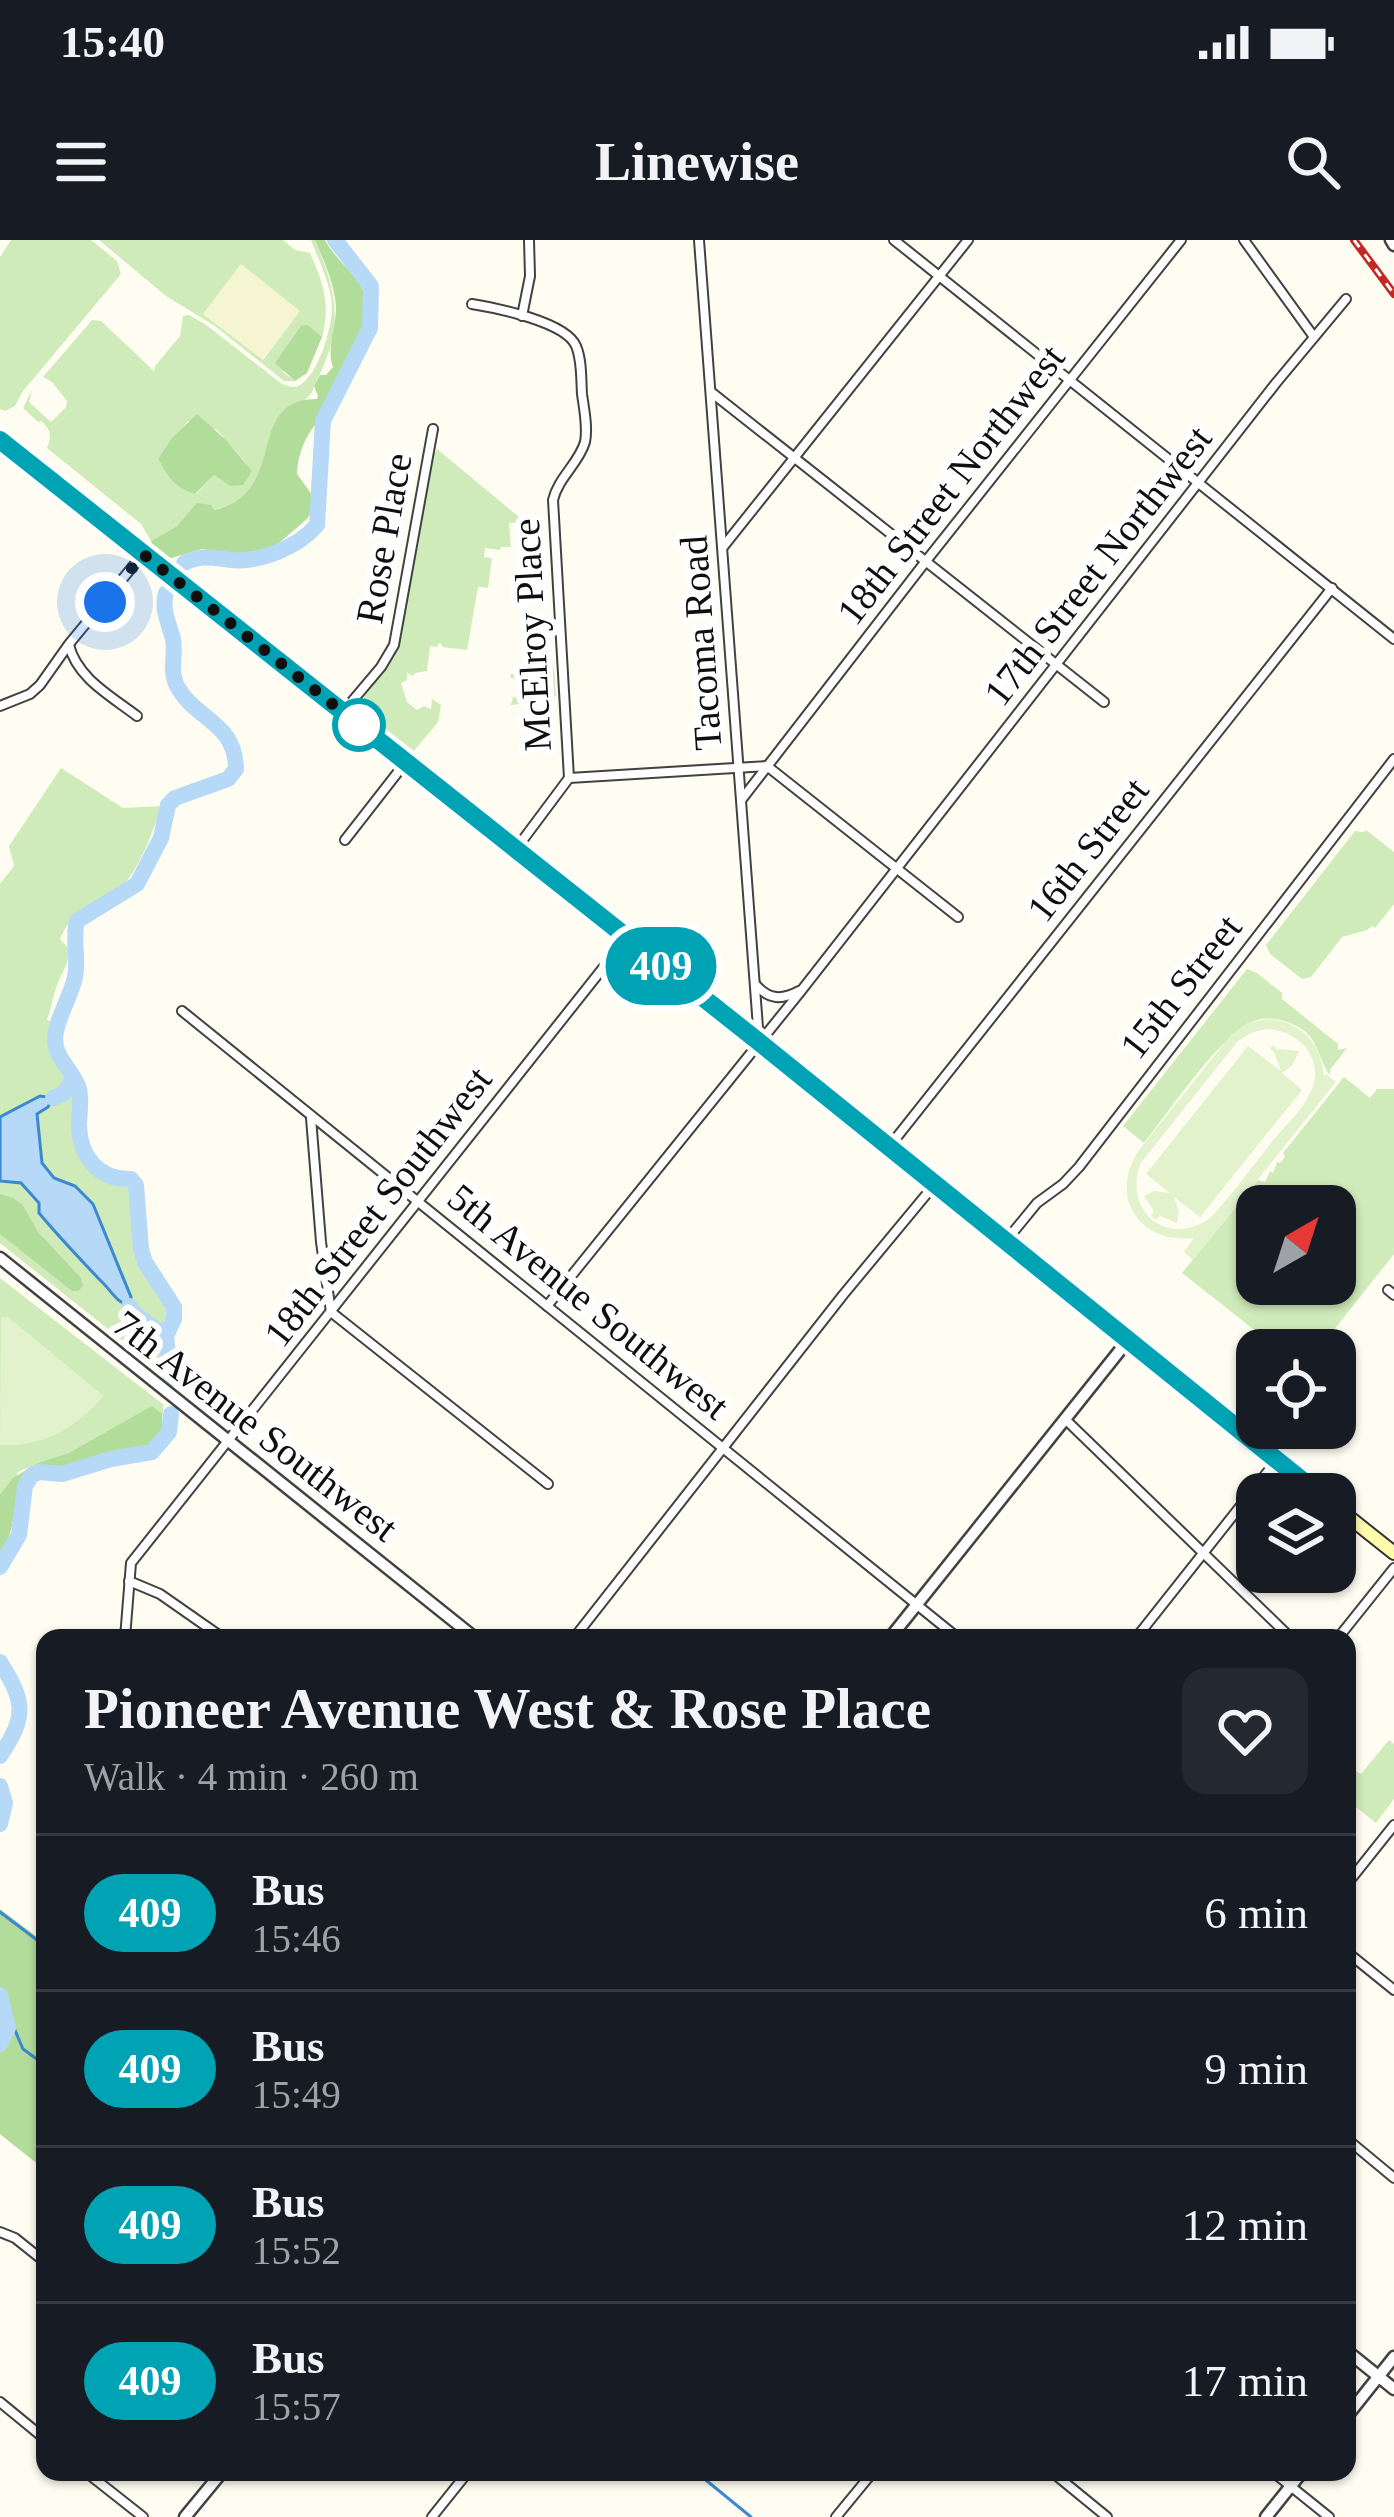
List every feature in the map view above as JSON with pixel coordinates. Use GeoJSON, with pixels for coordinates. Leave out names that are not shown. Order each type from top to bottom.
{"type":"FeatureCollection","features":[{"type":"Feature","properties":{"kind":"main road"},"geometry":{"type":"LineString","coordinates":[[0,440],[1293,1473]]}},
{"type":"Feature","properties":{"kind":"main road"},"geometry":{"type":"LineString","coordinates":[[1356,1523],[1394,1553]]}},
{"type":"Feature","properties":{"kind":"street"},"geometry":{"type":"LineString","coordinates":[[522,316],[530,276],[529,240]]}},
{"type":"Feature","properties":{"kind":"street","name":"Tacoma Road"},"geometry":{"type":"LineString","coordinates":[[699,240],[759,1042]]}},
{"type":"Feature","properties":{"kind":"street"},"geometry":{"type":"LineString","coordinates":[[894,240],[1394,639]]}},
{"type":"Feature","properties":{"kind":"street"},"geometry":{"type":"LineString","coordinates":[[723,547],[968,240]]}},
{"type":"Feature","properties":{"kind":"street","name":"18th Street Northwest"},"geometry":{"type":"LineString","coordinates":[[742,800],[1181,240]]}},
{"type":"Feature","properties":{"kind":"street"},"geometry":{"type":"LineString","coordinates":[[1244,240],[1314,337]]}},
{"type":"Feature","properties":{"kind":"street","name":"17th Street Northwest"},"geometry":{"type":"LineString","coordinates":[[547,1306],[1346,299]]}},
{"type":"Feature","properties":{"kind":"street","name":"McElroy Place"},"geometry":{"type":"LineString","coordinates":[[472,304],[499,308],[566,334],[578,355],[585,438],[557,484],[553,500],[569,778]]}},
{"type":"Feature","properties":{"kind":"street"},"geometry":{"type":"LineString","coordinates":[[711,392],[1104,701]]}},
{"type":"Feature","properties":{"kind":"street","name":"Rose Place"},"geometry":{"type":"LineString","coordinates":[[343,712],[394,645],[433,429]]}},
{"type":"Feature","properties":{"kind":"street"},"geometry":{"type":"LineString","coordinates":[[0,706],[40,686],[143,554]]}},
{"type":"Feature","properties":{"kind":"street","name":"16th Street"},"geometry":{"type":"LineString","coordinates":[[889,1147],[1332,588]]}},
{"type":"Feature","properties":{"kind":"street"},"geometry":{"type":"LineString","coordinates":[[69,644],[78,668],[137,716]]}},
{"type":"Feature","properties":{"kind":"street","name":"15th Street"},"geometry":{"type":"LineString","coordinates":[[1005,1242],[1034,1206],[1079,1167],[1394,759]]}},
{"type":"Feature","properties":{"kind":"street"},"geometry":{"type":"LineString","coordinates":[[345,840],[405,763]]}},
{"type":"Feature","properties":{"kind":"street"},"geometry":{"type":"LineString","coordinates":[[515,850],[569,778],[767,766],[958,917]]}},
{"type":"Feature","properties":{"kind":"street","name":"18th Street Southwest"},"geometry":{"type":"LineString","coordinates":[[126,1629],[131,1563],[626,939]]}},
{"type":"Feature","properties":{"kind":"street"},"geometry":{"type":"LineString","coordinates":[[756,985],[776,998],[801,991]]}},
{"type":"Feature","properties":{"kind":"street","name":"5th Avenue Southwest"},"geometry":{"type":"LineString","coordinates":[[182,1011],[947,1629]]}},
{"type":"Feature","properties":{"kind":"street"},"geometry":{"type":"LineString","coordinates":[[311,1116],[331,1312],[548,1484]]}},
{"type":"Feature","properties":{"kind":"street"},"geometry":{"type":"LineString","coordinates":[[581,1629],[934,1184]]}},
{"type":"Feature","properties":{"kind":"street","name":"7th Avenue Southwest"},"geometry":{"type":"LineString","coordinates":[[0,1258],[464,1629]]}},
{"type":"Feature","properties":{"kind":"street"},"geometry":{"type":"LineString","coordinates":[[897,1629],[1129,1340]]}},
{"type":"Feature","properties":{"kind":"street"},"geometry":{"type":"LineString","coordinates":[[1065,1419],[1282,1629]]}},
{"type":"Feature","properties":{"kind":"street"},"geometry":{"type":"LineString","coordinates":[[1143,1629],[1277,1460]]}},
{"type":"Feature","properties":{"kind":"street"},"geometry":{"type":"LineString","coordinates":[[1345,1629],[1394,1568]]}},
{"type":"Feature","properties":{"kind":"street"},"geometry":{"type":"LineString","coordinates":[[129,1581],[160,1594],[210,1629]]}},
{"type":"Feature","properties":{"kind":"street"},"geometry":{"type":"LineString","coordinates":[[1356,1873],[1394,1825]]}},
{"type":"Feature","properties":{"kind":"street"},"geometry":{"type":"LineString","coordinates":[[1356,1959],[1394,1990]]}},
{"type":"Feature","properties":{"kind":"street"},"geometry":{"type":"LineString","coordinates":[[1356,2146],[1394,2178]]}},
{"type":"Feature","properties":{"kind":"street"},"geometry":{"type":"LineString","coordinates":[[0,2232],[36,2255]]}},
{"type":"Feature","properties":{"kind":"street"},"geometry":{"type":"LineString","coordinates":[[1356,2405],[1394,2357]]}},
{"type":"Feature","properties":{"kind":"street"},"geometry":{"type":"LineString","coordinates":[[1356,2359],[1394,2390]]}},
{"type":"Feature","properties":{"kind":"street"},"geometry":{"type":"LineString","coordinates":[[0,2402],[36,2432]]}},
{"type":"Feature","properties":{"kind":"street"},"geometry":{"type":"LineString","coordinates":[[97,2481],[143,2517]]}},
{"type":"Feature","properties":{"kind":"street"},"geometry":{"type":"LineString","coordinates":[[185,2517],[214,2481]]}},
{"type":"Feature","properties":{"kind":"street"},"geometry":{"type":"LineString","coordinates":[[432,2517],[461,2481]]}},
{"type":"Feature","properties":{"kind":"street"},"geometry":{"type":"LineString","coordinates":[[836,2517],[866,2481]]}},
{"type":"Feature","properties":{"kind":"street"},"geometry":{"type":"LineString","coordinates":[[1063,2481],[1107,2517]]}},
{"type":"Feature","properties":{"kind":"street"},"geometry":{"type":"LineString","coordinates":[[1285,2481],[1329,2517]]}},
{"type":"Feature","properties":{"kind":"street"},"geometry":{"type":"LineString","coordinates":[[1266,2517],[1295,2481]]}},
{"type":"Feature","properties":{"kind":"green space"},"geometry":{"type":"Polygon","coordinates":[[[11,240],[91,240],[117,261],[121,274],[15,406],[5,411],[0,409],[0,257],[11,240]]]}},
{"type":"Feature","properties":{"kind":"green space"},"geometry":{"type":"Polygon","coordinates":[[[99,240],[283,240],[295,250],[310,253],[324,294],[325,325],[322,337],[308,325],[283,372],[295,381],[284,381],[215,326],[166,296],[99,240]],[[241,264],[203,314],[263,360],[300,311],[241,264]]]}},
{"type":"Feature","properties":{"kind":"green space"},"geometry":{"type":"Polygon","coordinates":[[[311,240],[315,240],[329,279],[335,313],[330,347],[313,391],[282,413],[260,473],[242,496],[213,510],[197,504],[177,526],[151,541],[141,524],[47,448],[47,427],[23,408],[32,390],[29,402],[51,422],[67,401],[43,377],[92,320],[101,321],[154,371],[180,336],[183,316],[189,315],[282,384],[300,385],[319,360],[332,314],[329,288],[311,240]],[[188,421],[158,459],[169,476],[196,494],[214,475],[230,486],[246,463],[217,430],[188,421]]]}},
{"type":"Feature","properties":{"kind":"green space"},"geometry":{"type":"Polygon","coordinates":[[[315,240],[325,240],[358,281],[366,307],[351,358],[301,452],[297,474],[313,496],[312,511],[272,549],[234,554],[202,549],[168,559],[151,541],[177,526],[197,503],[214,510],[237,500],[252,485],[281,414],[294,403],[317,399],[314,386],[333,367],[335,299],[315,240]]]}},
{"type":"Feature","properties":{"kind":"green space"},"geometry":{"type":"Polygon","coordinates":[[[241,264],[301,311],[262,360],[202,313],[241,264]]]}},
{"type":"Feature","properties":{"kind":"green space"},"geometry":{"type":"Polygon","coordinates":[[[308,325],[322,337],[307,373],[295,381],[275,363],[301,326],[308,325]]]}},
{"type":"Feature","properties":{"kind":"green space"},"geometry":{"type":"Polygon","coordinates":[[[197,414],[252,471],[243,485],[230,486],[214,475],[195,494],[177,485],[165,471],[158,459],[197,414]]]}},
{"type":"Feature","properties":{"kind":"green space"},"geometry":{"type":"Polygon","coordinates":[[[437,449],[525,522],[509,523],[511,547],[485,548],[484,557],[492,558],[488,588],[478,587],[467,650],[439,643],[430,646],[427,671],[407,673],[407,680],[401,683],[407,702],[417,710],[431,709],[432,699],[441,705],[438,722],[413,752],[357,707],[401,637],[431,460],[437,449]]]}},
{"type":"Feature","properties":{"kind":"green space"},"geometry":{"type":"Polygon","coordinates":[[[532,650],[550,661],[556,695],[511,705],[513,697],[523,696],[526,681],[510,678],[511,674],[528,677],[532,650]]]}},
{"type":"Feature","properties":{"kind":"green space"},"geometry":{"type":"Polygon","coordinates":[[[61,768],[123,808],[163,806],[142,857],[124,884],[67,926],[60,939],[69,949],[68,960],[47,1019],[58,1028],[57,1047],[79,1091],[88,1162],[97,1171],[131,1179],[136,1185],[145,1262],[174,1307],[166,1336],[171,1379],[0,1243],[0,884],[14,866],[9,846],[61,768]]]}},
{"type":"Feature","properties":{"kind":"green space"},"geometry":{"type":"Polygon","coordinates":[[[1366,830],[1394,852],[1394,904],[1375,928],[1342,937],[1311,977],[1302,979],[1270,954],[1266,945],[1355,831],[1366,830]]]}},
{"type":"Feature","properties":{"kind":"green space"},"geometry":{"type":"Polygon","coordinates":[[[1247,969],[1282,993],[1282,999],[1338,1044],[1338,1050],[1347,1048],[1330,1075],[1302,1029],[1280,1020],[1257,1020],[1212,1056],[1144,1143],[1123,1126],[1247,969]]]}},
{"type":"Feature","properties":{"kind":"green space"},"geometry":{"type":"Polygon","coordinates":[[[1267,1019],[1289,1024],[1313,1043],[1324,1076],[1336,1082],[1253,1185],[1238,1185],[1303,1105],[1315,1069],[1306,1048],[1277,1030],[1265,1029],[1238,1041],[1140,1164],[1138,1197],[1143,1210],[1164,1227],[1193,1227],[1209,1219],[1236,1187],[1236,1206],[1193,1260],[1184,1252],[1194,1238],[1175,1238],[1144,1225],[1128,1200],[1127,1184],[1139,1150],[1231,1035],[1247,1023],[1267,1019]]]}},
{"type":"Feature","properties":{"kind":"green space"},"geometry":{"type":"Polygon","coordinates":[[[1248,1046],[1281,1071],[1270,1048],[1299,1051],[1292,1066],[1282,1073],[1302,1090],[1200,1217],[1174,1197],[1177,1223],[1160,1216],[1156,1220],[1144,1196],[1154,1191],[1170,1193],[1146,1174],[1248,1046]]]}},
{"type":"Feature","properties":{"kind":"green space"},"geometry":{"type":"Polygon","coordinates":[[[1344,1077],[1370,1098],[1377,1089],[1394,1089],[1394,1254],[1356,1302],[1356,1185],[1254,1185],[1258,1180],[1265,1182],[1285,1157],[1283,1153],[1344,1077]]]}},
{"type":"Feature","properties":{"kind":"green space"},"geometry":{"type":"Polygon","coordinates":[[[0,1194],[22,1204],[38,1232],[81,1278],[83,1286],[78,1291],[0,1234],[0,1194]]]}},
{"type":"Feature","properties":{"kind":"green space"},"geometry":{"type":"Polygon","coordinates":[[[1236,1207],[1236,1305],[1354,1305],[1335,1329],[1253,1329],[1182,1273],[1236,1207]]]}},
{"type":"Feature","properties":{"kind":"green space"},"geometry":{"type":"Polygon","coordinates":[[[0,1278],[164,1405],[161,1426],[110,1453],[68,1466],[18,1472],[0,1548],[0,1278]]]}},
{"type":"Feature","properties":{"kind":"green space"},"geometry":{"type":"Polygon","coordinates":[[[1,1317],[8,1317],[104,1396],[58,1433],[31,1443],[0,1445],[1,1317]]]}},
{"type":"Feature","properties":{"kind":"green space"},"geometry":{"type":"Polygon","coordinates":[[[152,1406],[162,1414],[162,1424],[150,1447],[63,1470],[39,1467],[25,1473],[0,1556],[0,1495],[13,1478],[152,1406]]]}},
{"type":"Feature","properties":{"kind":"green space"},"geometry":{"type":"Polygon","coordinates":[[[1389,1740],[1394,1744],[1394,1799],[1376,1823],[1356,1807],[1356,1771],[1361,1774],[1389,1740]]]}},
{"type":"Feature","properties":{"kind":"green space"},"geometry":{"type":"Polygon","coordinates":[[[0,1909],[36,1936],[36,2163],[0,2134],[0,1909]]]}},
{"type":"Feature","properties":{"kind":"water"},"geometry":{"type":"Polygon","coordinates":[[[40,1096],[53,1098],[37,1114],[42,1163],[54,1178],[75,1186],[93,1204],[131,1297],[129,1306],[117,1299],[39,1213],[39,1203],[21,1183],[0,1181],[0,1117],[40,1096]]]}},
{"type":"Feature","properties":{"kind":"waterway"},"geometry":{"type":"LineString","coordinates":[[184,563],[266,556],[289,547],[317,525],[323,421],[370,328],[371,286],[335,240]]}},
{"type":"Feature","properties":{"kind":"waterway"},"geometry":{"type":"LineString","coordinates":[[166,593],[177,686],[222,731],[234,753],[236,769],[228,779],[175,798],[137,884],[77,921],[75,977],[55,1039],[79,1089],[80,1137],[87,1157],[101,1171],[131,1179],[136,1185],[145,1262],[174,1307],[166,1336],[171,1379]]}},
{"type":"Feature","properties":{"kind":"waterway"},"geometry":{"type":"LineString","coordinates":[[53,1098],[63,1094],[74,1079]]}},
{"type":"Feature","properties":{"kind":"waterway"},"geometry":{"type":"LineString","coordinates":[[129,1306],[166,1336]]}},
{"type":"Feature","properties":{"kind":"waterway"},"geometry":{"type":"LineString","coordinates":[[0,1567],[19,1535],[25,1486],[32,1475],[62,1474],[152,1452],[169,1432],[171,1414]]}},
{"type":"Feature","properties":{"kind":"waterway"},"geometry":{"type":"LineString","coordinates":[[0,1662],[20,1709],[15,1730],[0,1756]]}},
{"type":"Feature","properties":{"kind":"waterway"},"geometry":{"type":"LineString","coordinates":[[0,1786],[5,1803],[0,1824]]}},
{"type":"Feature","properties":{"kind":"waterway"},"geometry":{"type":"LineString","coordinates":[[0,1912],[36,1939]]}},
{"type":"Feature","properties":{"kind":"waterway"},"geometry":{"type":"LineString","coordinates":[[0,1995],[8,2028],[0,2044]]}},
{"type":"Feature","properties":{"kind":"waterway"},"geometry":{"type":"LineString","coordinates":[[5,2007],[23,2049],[36,2058]]}},
{"type":"Feature","properties":{"kind":"waterway"},"geometry":{"type":"LineString","coordinates":[[707,2481],[751,2517]]}},
{"type":"Feature","properties":{"kind":"railway"},"geometry":{"type":"LineString","coordinates":[[1354,240],[1394,294]]}},
{"type":"Feature","properties":{"kind":"bus line","name":"409"},"geometry":{"type":"LineString","coordinates":[[0,440],[1293,1473]]}},
{"type":"Feature","properties":{"kind":"route"},"geometry":{"type":"LineString","coordinates":[[105,602],[143,554],[374,737],[359,725]]}}]}
